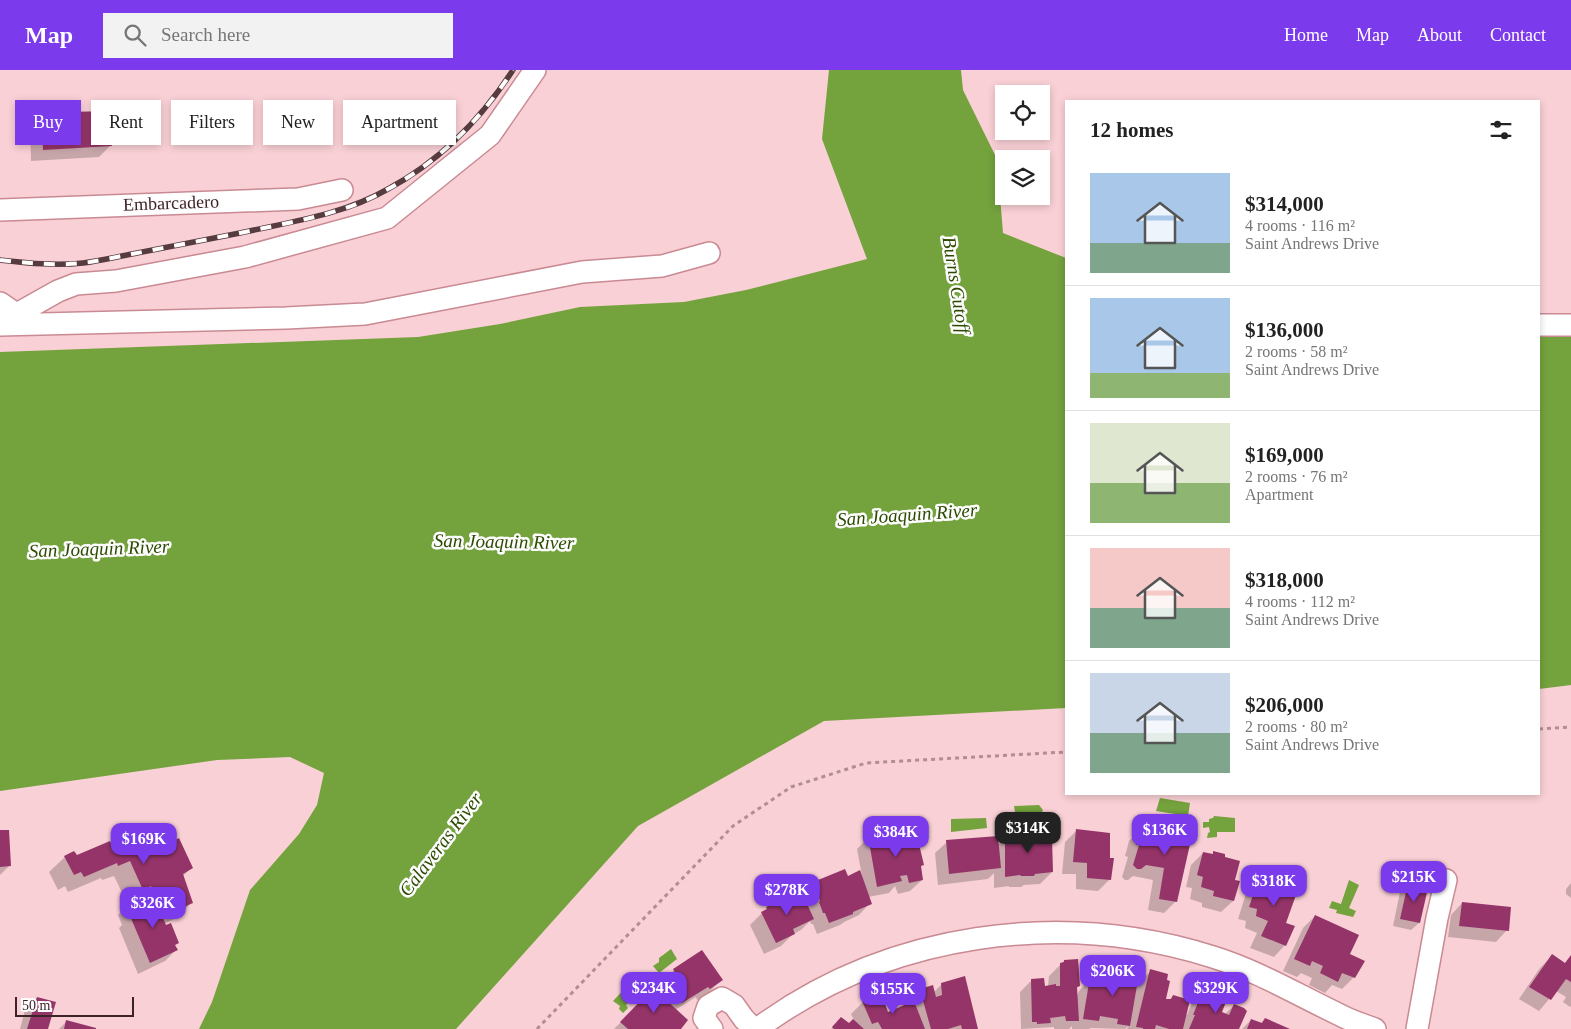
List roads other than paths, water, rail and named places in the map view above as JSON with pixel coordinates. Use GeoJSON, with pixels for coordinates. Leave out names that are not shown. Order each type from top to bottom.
{"type":"FeatureCollection","features":[{"type":"Feature","properties":{"kind":"street"},"geometry":{"type":"LineString","coordinates":[[11,317],[58,291],[76,284],[116,281],[245,257],[387,218],[490,135],[535,70]]}},
{"type":"Feature","properties":{"kind":"street","name":"Embarcadero"},"geometry":{"type":"LineString","coordinates":[[0,210],[298,199],[342,190]]}},
{"type":"Feature","properties":{"kind":"street"},"geometry":{"type":"LineString","coordinates":[[11,317],[36,323],[286,318],[365,314],[582,272],[662,266],[708,253]]}},
{"type":"Feature","properties":{"kind":"street"},"geometry":{"type":"LineString","coordinates":[[1540,325],[1571,325]]}},
{"type":"Feature","properties":{"kind":"street"},"geometry":{"type":"LineString","coordinates":[[1417,1029],[1437,918],[1446,880]]}},
{"type":"Feature","properties":{"kind":"street"},"geometry":{"type":"LineString","coordinates":[[712,1029],[704,1018],[708,1006],[722,998],[734,1005],[744,1019],[756,1029],[797,1002],[876,964],[918,950],[962,940],[996,935],[1040,932],[1085,932],[1128,937],[1172,945],[1214,957],[1256,973],[1342,1016],[1375,1029]]}},
{"type":"Feature","properties":{"kind":"water"},"geometry":{"type":"Polygon","coordinates":[[[829,70],[961,70],[963,90],[995,155],[995,205],[1001,205],[1003,233],[1065,258],[1065,708],[824,721],[638,826],[456,1029],[199,1029],[212,1002],[250,890],[299,834],[317,805],[324,773],[290,757],[217,760],[0,791],[0,352],[418,337],[500,324],[580,307],[684,302],[746,290],[867,259],[822,139],[829,70]]]}},
{"type":"Feature","properties":{"kind":"water"},"geometry":{"type":"Polygon","coordinates":[[[1540,332],[1571,333],[1571,685],[1540,689],[1540,332]]]}},
{"type":"Feature","properties":{"kind":"water"},"geometry":{"type":"Polygon","coordinates":[[[1160,798],[1190,803],[1188,816],[1156,811],[1160,798]]]}},
{"type":"Feature","properties":{"kind":"water"},"geometry":{"type":"Polygon","coordinates":[[[1039,805],[1043,810],[1039,818],[1016,819],[1014,806],[1039,805]]]}},
{"type":"Feature","properties":{"kind":"water"},"geometry":{"type":"Polygon","coordinates":[[[885,816],[898,817],[898,823],[893,824],[891,828],[880,828],[875,824],[877,819],[885,816]]]}},
{"type":"Feature","properties":{"kind":"water"},"geometry":{"type":"Polygon","coordinates":[[[1214,816],[1235,818],[1235,832],[1217,832],[1217,837],[1207,838],[1210,832],[1209,827],[1203,828],[1203,822],[1209,822],[1209,819],[1214,816]]]}},
{"type":"Feature","properties":{"kind":"water"},"geometry":{"type":"Polygon","coordinates":[[[986,818],[987,828],[951,832],[951,819],[986,818]]]}},
{"type":"Feature","properties":{"kind":"water"},"geometry":{"type":"Polygon","coordinates":[[[1349,880],[1359,885],[1349,908],[1356,911],[1353,917],[1336,913],[1337,910],[1329,908],[1332,901],[1341,904],[1349,880]]]}},
{"type":"Feature","properties":{"kind":"water"},"geometry":{"type":"Polygon","coordinates":[[[671,949],[677,959],[659,973],[653,966],[659,962],[659,958],[671,949]]]}},
{"type":"Feature","properties":{"kind":"water"},"geometry":{"type":"Polygon","coordinates":[[[631,982],[638,988],[641,985],[645,990],[640,996],[637,994],[626,1005],[628,1008],[623,1013],[619,1009],[620,1006],[613,1001],[631,982]]]}},
{"type":"Feature","properties":{"kind":"railway"},"geometry":{"type":"LineString","coordinates":[[0,260],[52,264],[89,262],[297,221],[353,205],[371,198],[407,178],[442,152],[473,122],[513,70]]}},
{"type":"Feature","properties":{"kind":"water label","name":"Burns Cutoff"},"geometry":{"type":"Point","coordinates":[957,285]}},
{"type":"Feature","properties":{"kind":"water label","name":"San Joaquin River"},"geometry":{"type":"Point","coordinates":[907,514]}},
{"type":"Feature","properties":{"kind":"water label","name":"San Joaquin River"},"geometry":{"type":"Point","coordinates":[504,541]}},
{"type":"Feature","properties":{"kind":"water label","name":"San Joaquin River"},"geometry":{"type":"Point","coordinates":[99,548]}},
{"type":"Feature","properties":{"kind":"water label","name":"Calaveras River"},"geometry":{"type":"Point","coordinates":[440,844]}}]}
